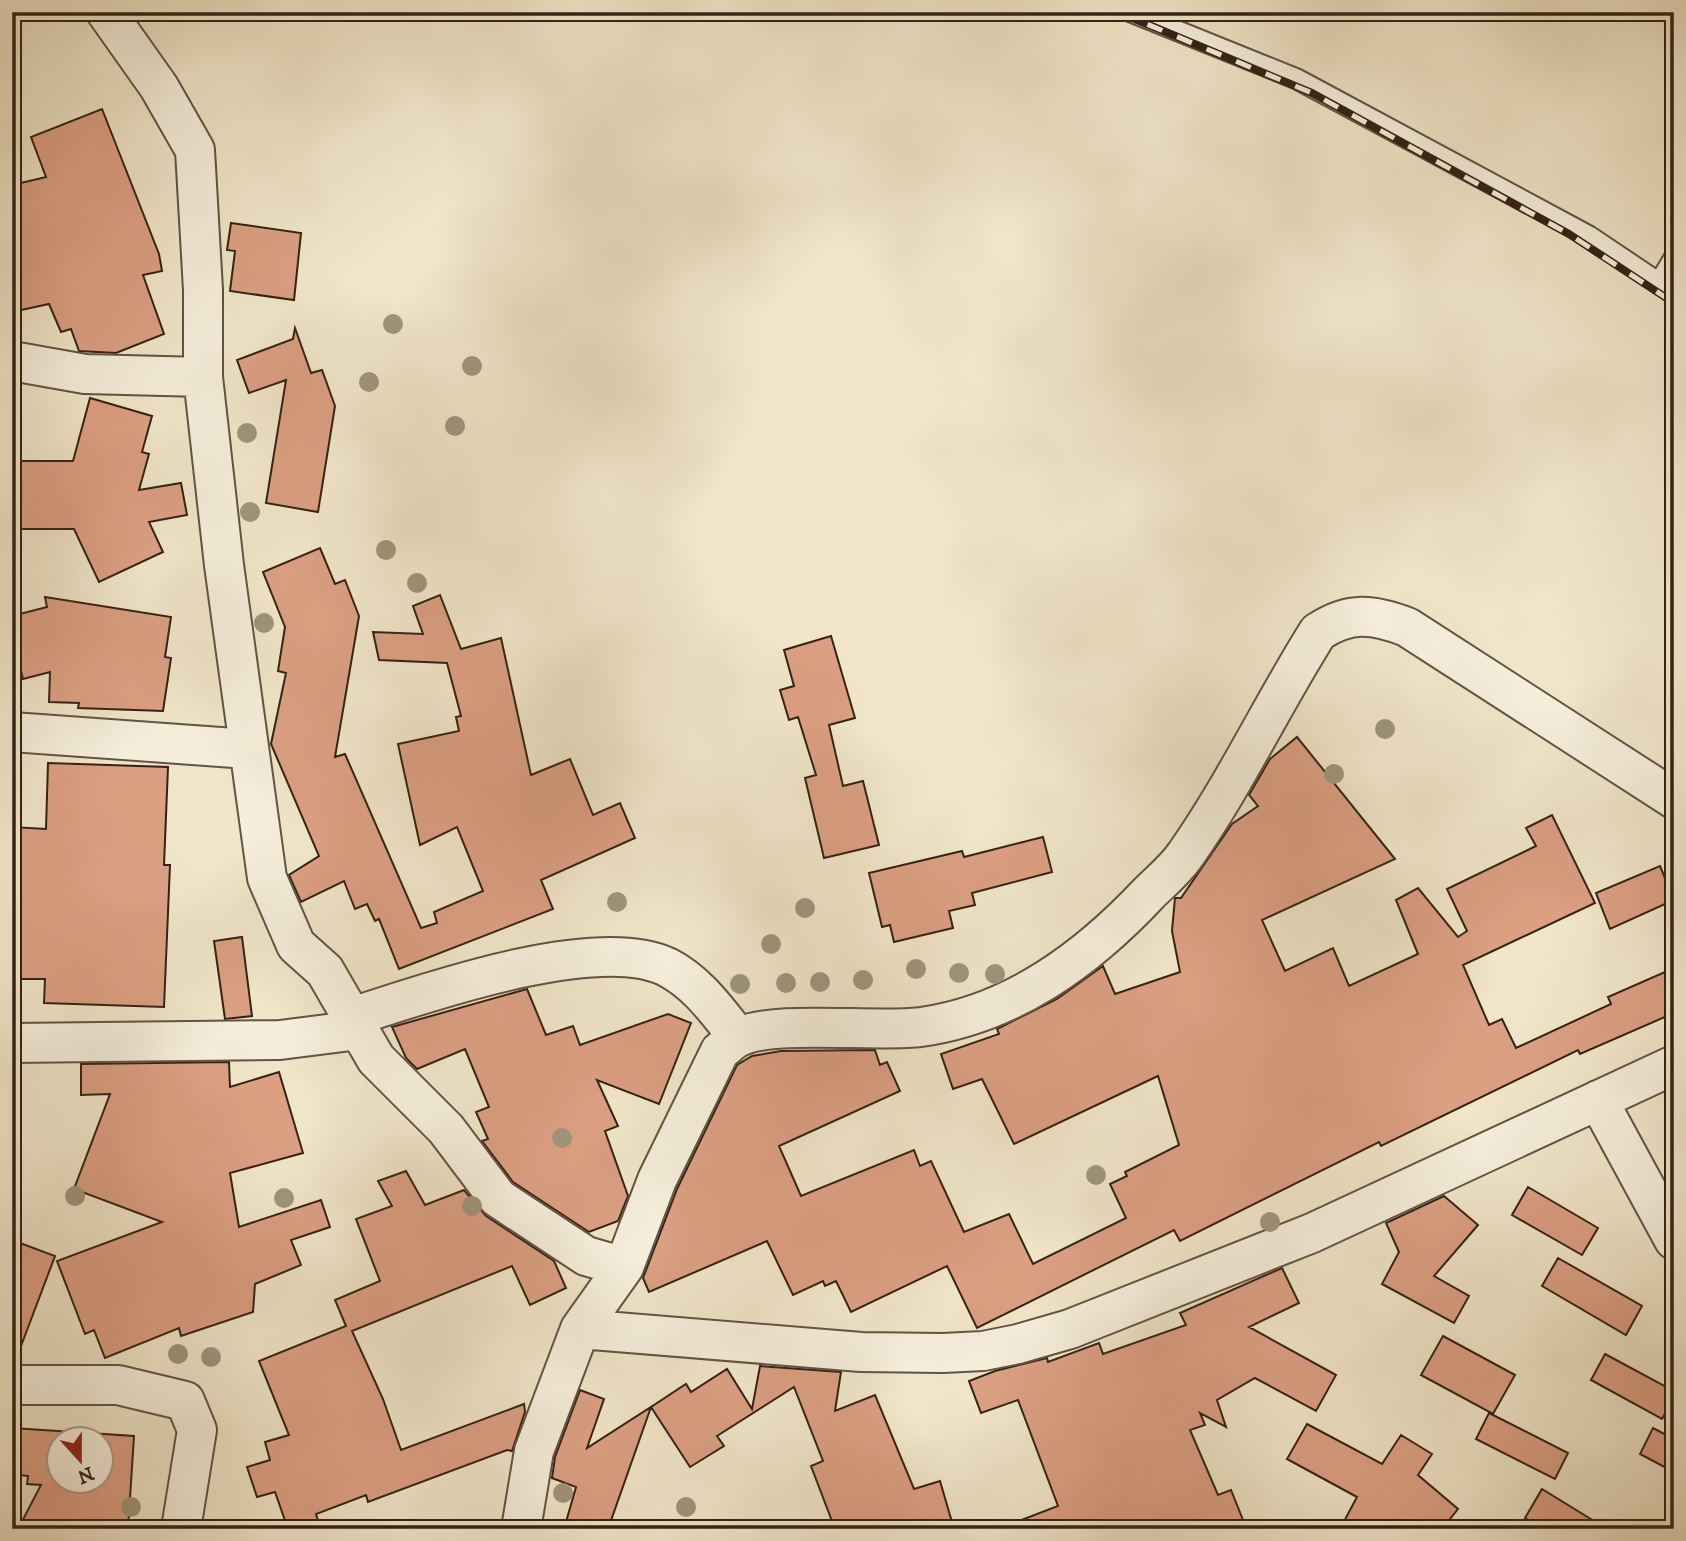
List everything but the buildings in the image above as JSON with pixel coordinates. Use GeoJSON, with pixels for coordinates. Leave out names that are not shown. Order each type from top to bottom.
{"type":"FeatureCollection","features":[{"type":"Feature","properties":{"kind":"street"},"geometry":{"type":"LineString","coordinates":[[106,12],[159,87],[195,150],[202,263],[203,377],[248,750],[267,878],[296,945],[325,971],[376,1059],[446,1129],[498,1198],[586,1256],[624,1267]]}},
{"type":"Feature","properties":{"kind":"street"},"geometry":{"type":"LineString","coordinates":[[12,361],[85,374],[203,377]]}},
{"type":"Feature","properties":{"kind":"street"},"geometry":{"type":"LineString","coordinates":[[522,1529],[534,1451],[579,1329],[624,1267],[657,1180],[702,1083],[720,1051],[738,1037],[772,1029],[875,1031],[922,1026],[968,1016],[1008,1002],[1044,983],[1129,914],[1184,857],[1318,632],[1334,621],[1353,615],[1378,616],[1407,627],[1674,799]]}},
{"type":"Feature","properties":{"kind":"street"},"geometry":{"type":"LineString","coordinates":[[12,732],[248,750]]}},
{"type":"Feature","properties":{"kind":"street"},"geometry":{"type":"LineString","coordinates":[[12,1043],[280,1040],[355,1023],[432,992],[524,969],[601,956],[626,957],[667,967],[699,988],[738,1037]]}},
{"type":"Feature","properties":{"kind":"street"},"geometry":{"type":"LineString","coordinates":[[579,1329],[860,1352],[983,1351],[1018,1344],[1070,1329],[1312,1233],[1674,1065]]}},
{"type":"Feature","properties":{"kind":"street"},"geometry":{"type":"LineString","coordinates":[[1598,1100],[1674,1240]]}},
{"type":"Feature","properties":{"kind":"street"},"geometry":{"type":"LineString","coordinates":[[12,1385],[118,1385],[185,1401],[198,1430],[181,1529]]}},
{"type":"Feature","properties":{"kind":"lane"},"geometry":{"type":"LineString","coordinates":[[1131,12],[1297,79],[1589,236],[1666,288],[1674,258]]}},
{"type":"Feature","properties":{"kind":"railway"},"geometry":{"type":"LineString","coordinates":[[1118,12],[1312,93],[1569,234],[1674,303]]}}]}
